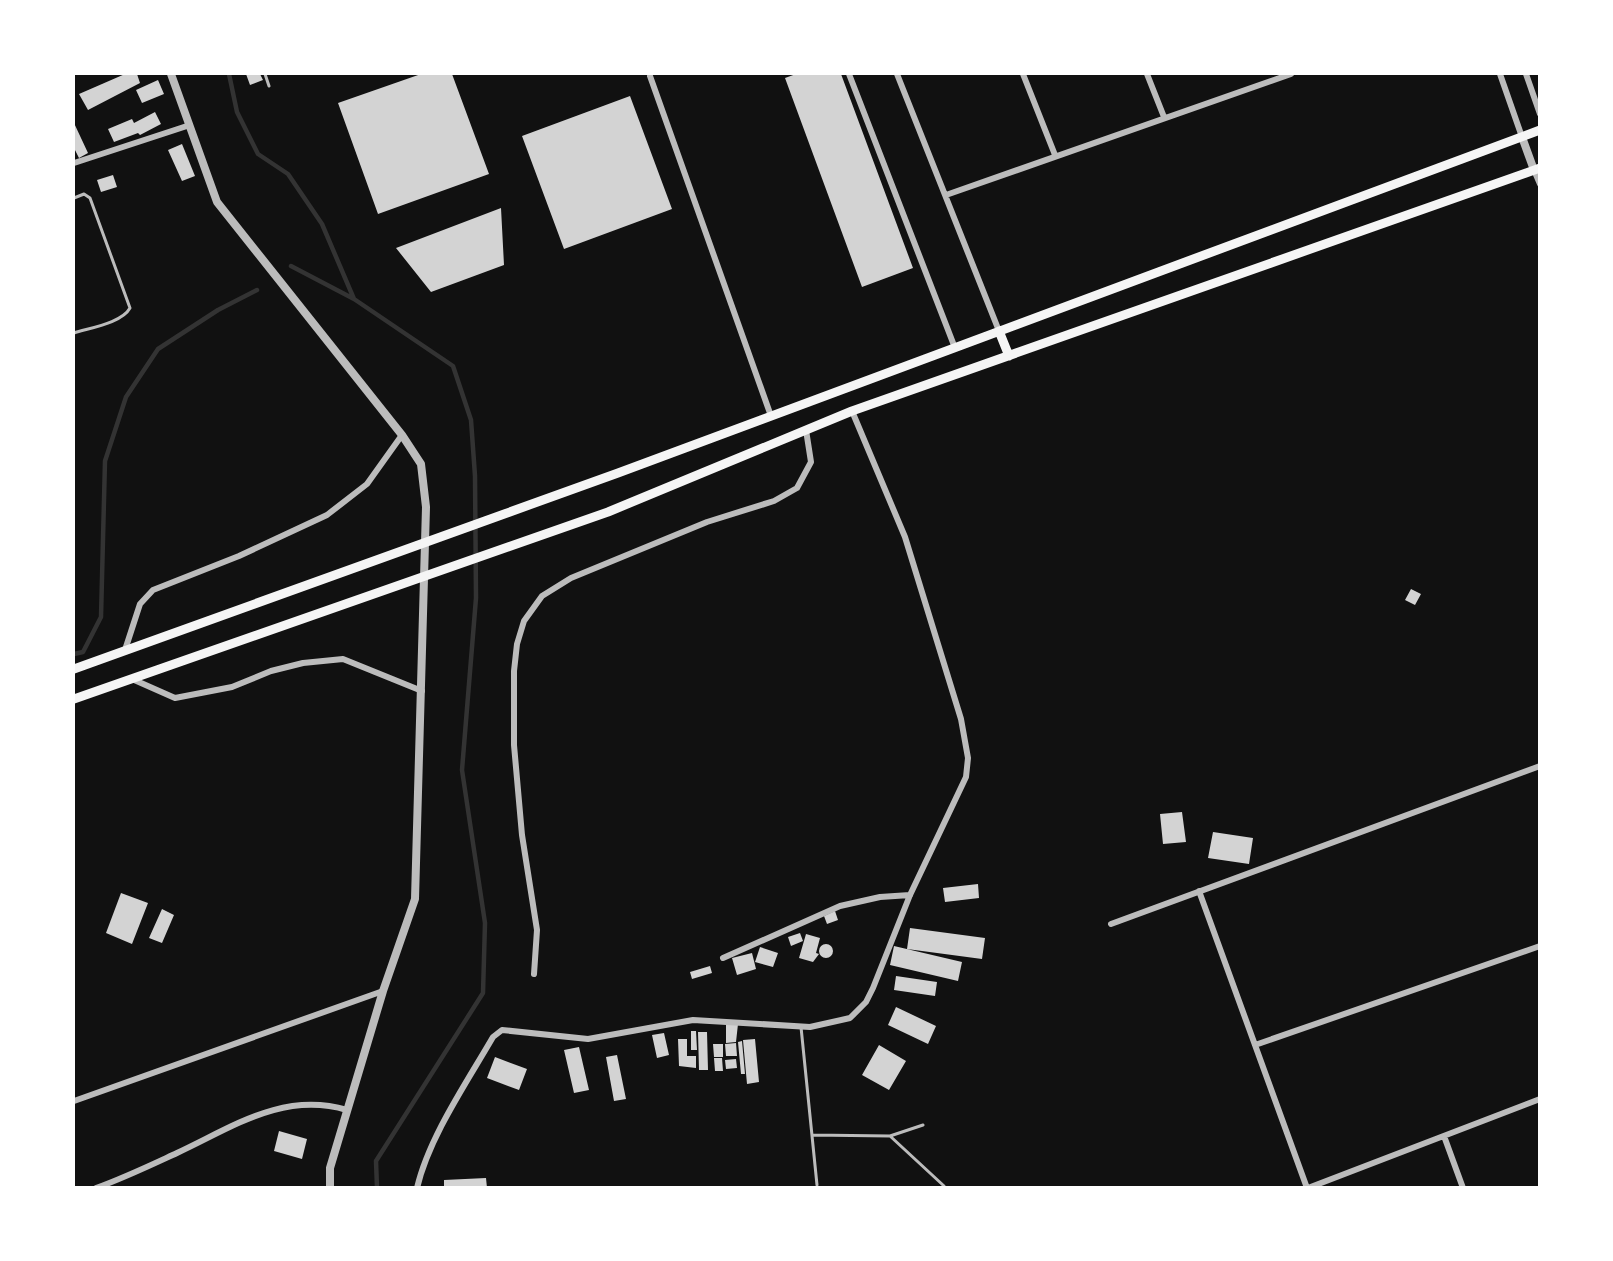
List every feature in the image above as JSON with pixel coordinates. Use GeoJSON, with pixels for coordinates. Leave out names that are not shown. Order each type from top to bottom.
{"type":"FeatureCollection","features":[{"type":"Feature","properties":{"kind":"main road"},"geometry":{"type":"LineString","coordinates":[[74,669],[618,473],[1539,130]]}},
{"type":"Feature","properties":{"kind":"main road"},"geometry":{"type":"LineString","coordinates":[[74,699],[608,512],[852,411],[1537,169]]}},
{"type":"Feature","properties":{"kind":"main road"},"geometry":{"type":"LineString","coordinates":[[999,331],[1009,356]]}},
{"type":"Feature","properties":{"kind":"street"},"geometry":{"type":"LineString","coordinates":[[171,74],[217,202],[402,435],[421,464],[426,507],[416,898],[383,991],[347,1110],[330,1168],[330,1188]]}},
{"type":"Feature","properties":{"kind":"street"},"geometry":{"type":"LineString","coordinates":[[849,74],[955,348]]}},
{"type":"Feature","properties":{"kind":"street"},"geometry":{"type":"LineString","coordinates":[[897,74],[999,331]]}},
{"type":"Feature","properties":{"kind":"street"},"geometry":{"type":"LineString","coordinates":[[1023,74],[1055,155]]}},
{"type":"Feature","properties":{"kind":"street"},"geometry":{"type":"LineString","coordinates":[[1147,74],[1164,117]]}},
{"type":"Feature","properties":{"kind":"street"},"geometry":{"type":"LineString","coordinates":[[946,195],[1291,74]]}},
{"type":"Feature","properties":{"kind":"street"},"geometry":{"type":"LineString","coordinates":[[1500,74],[1522,136],[1537,169],[1539,184]]}},
{"type":"Feature","properties":{"kind":"street"},"geometry":{"type":"LineString","coordinates":[[1526,74],[1539,114]]}},
{"type":"Feature","properties":{"kind":"street"},"geometry":{"type":"LineString","coordinates":[[650,76],[771,416]]}},
{"type":"Feature","properties":{"kind":"street"},"geometry":{"type":"LineString","coordinates":[[74,164],[190,125]]}},
{"type":"Feature","properties":{"kind":"street"},"geometry":{"type":"LineString","coordinates":[[417,1188],[424,1164],[451,1110],[493,1037],[502,1030],[511,1029],[588,1039],[693,1020],[801,1027],[832,1024],[850,1018],[866,1002],[910,895],[966,777],[968,767],[967,744],[905,537],[852,411]]}},
{"type":"Feature","properties":{"kind":"street"},"geometry":{"type":"LineString","coordinates":[[534,974],[537,930],[522,835],[514,746],[514,671],[517,644],[524,621],[542,596],[571,578],[707,522],[774,501],[797,488],[811,462],[806,430]]}},
{"type":"Feature","properties":{"kind":"street"},"geometry":{"type":"LineString","coordinates":[[124,650],[140,604],[153,590],[239,556],[327,515],[367,484],[402,435]]}},
{"type":"Feature","properties":{"kind":"street"},"geometry":{"type":"LineString","coordinates":[[129,678],[175,698],[232,687],[271,671],[303,663],[343,659],[422,691]]}},
{"type":"Feature","properties":{"kind":"street"},"geometry":{"type":"LineString","coordinates":[[1111,924],[1539,765]]}},
{"type":"Feature","properties":{"kind":"street"},"geometry":{"type":"LineString","coordinates":[[1200,891],[1308,1188],[1539,1099]]}},
{"type":"Feature","properties":{"kind":"street"},"geometry":{"type":"LineString","coordinates":[[723,958],[840,906],[880,897],[910,895]]}},
{"type":"Feature","properties":{"kind":"street"},"geometry":{"type":"LineString","coordinates":[[1255,1045],[1539,946]]}},
{"type":"Feature","properties":{"kind":"street"},"geometry":{"type":"LineString","coordinates":[[74,1101],[383,991]]}},
{"type":"Feature","properties":{"kind":"street"},"geometry":{"type":"LineString","coordinates":[[96,1188],[177,1153],[260,1112],[309,1104],[347,1110]]}},
{"type":"Feature","properties":{"kind":"street"},"geometry":{"type":"LineString","coordinates":[[1444,1136],[1463,1188]]}},
{"type":"Feature","properties":{"kind":"lane"},"geometry":{"type":"LineString","coordinates":[[265,74],[269,86]]}},
{"type":"Feature","properties":{"kind":"lane"},"geometry":{"type":"LineString","coordinates":[[74,198],[84,194],[90,198],[130,308],[128,313],[118,318],[74,333]]}},
{"type":"Feature","properties":{"kind":"lane"},"geometry":{"type":"LineString","coordinates":[[801,1027],[817,1185]]}},
{"type":"Feature","properties":{"kind":"lane"},"geometry":{"type":"LineString","coordinates":[[812,1135],[890,1136],[923,1125]]}},
{"type":"Feature","properties":{"kind":"lane"},"geometry":{"type":"LineString","coordinates":[[890,1136],[944,1186]]}},
{"type":"Feature","properties":{"kind":"building"},"geometry":{"type":"Polygon","coordinates":[[[125,74],[137,74],[140,83],[88,110],[79,94],[125,74]]]}},
{"type":"Feature","properties":{"kind":"building"},"geometry":{"type":"Polygon","coordinates":[[[246,74],[260,74],[263,80],[250,85],[246,74]]]}},
{"type":"Feature","properties":{"kind":"building"},"geometry":{"type":"Polygon","coordinates":[[[421,74],[452,74],[489,174],[378,214],[338,103],[421,74]]]}},
{"type":"Feature","properties":{"kind":"building"},"geometry":{"type":"Polygon","coordinates":[[[796,74],[841,74],[913,268],[862,287],[785,78],[796,74]]]}},
{"type":"Feature","properties":{"kind":"building"},"geometry":{"type":"Polygon","coordinates":[[[158,80],[164,94],[142,103],[136,90],[158,80]]]}},
{"type":"Feature","properties":{"kind":"building"},"geometry":{"type":"Polygon","coordinates":[[[630,96],[672,209],[564,249],[522,136],[630,96]]]}},
{"type":"Feature","properties":{"kind":"building"},"geometry":{"type":"Polygon","coordinates":[[[155,112],[161,124],[140,135],[138,133],[114,142],[108,129],[132,119],[134,123],[155,112]]]}},
{"type":"Feature","properties":{"kind":"building"},"geometry":{"type":"Polygon","coordinates":[[[74,123],[88,153],[79,158],[74,148],[74,123]]]}},
{"type":"Feature","properties":{"kind":"building"},"geometry":{"type":"Polygon","coordinates":[[[182,144],[195,176],[182,181],[168,150],[182,144]]]}},
{"type":"Feature","properties":{"kind":"building"},"geometry":{"type":"Polygon","coordinates":[[[113,175],[117,187],[101,192],[97,180],[113,175]]]}},
{"type":"Feature","properties":{"kind":"building"},"geometry":{"type":"Polygon","coordinates":[[[501,208],[504,265],[431,292],[396,248],[501,208]]]}},
{"type":"Feature","properties":{"kind":"building"},"geometry":{"type":"Polygon","coordinates":[[[1411,589],[1421,594],[1415,605],[1405,600],[1411,589]]]}},
{"type":"Feature","properties":{"kind":"building"},"geometry":{"type":"Polygon","coordinates":[[[1182,812],[1186,842],[1163,844],[1160,814],[1182,812]]]}},
{"type":"Feature","properties":{"kind":"building"},"geometry":{"type":"Polygon","coordinates":[[[1213,832],[1253,838],[1249,864],[1208,858],[1213,832]]]}},
{"type":"Feature","properties":{"kind":"building"},"geometry":{"type":"Polygon","coordinates":[[[978,884],[979,898],[945,902],[943,888],[978,884]]]}},
{"type":"Feature","properties":{"kind":"building"},"geometry":{"type":"Polygon","coordinates":[[[121,893],[148,903],[132,944],[106,933],[121,893]]]}},
{"type":"Feature","properties":{"kind":"building"},"geometry":{"type":"Polygon","coordinates":[[[162,909],[174,915],[162,943],[149,938],[162,909]]]}},
{"type":"Feature","properties":{"kind":"building"},"geometry":{"type":"Polygon","coordinates":[[[835,911],[838,920],[827,924],[824,916],[835,911]]]}},
{"type":"Feature","properties":{"kind":"building"},"geometry":{"type":"Polygon","coordinates":[[[910,928],[985,938],[982,959],[907,949],[910,928]]]}},
{"type":"Feature","properties":{"kind":"building"},"geometry":{"type":"Polygon","coordinates":[[[800,933],[803,941],[791,946],[788,937],[800,933]]]}},
{"type":"Feature","properties":{"kind":"building"},"geometry":{"type":"Polygon","coordinates":[[[806,934],[820,938],[816,953],[819,954],[813,962],[799,958],[806,934]]]}},
{"type":"Feature","properties":{"kind":"building"},"geometry":{"type":"Polygon","coordinates":[[[823,944],[829,944],[833,951],[829,958],[823,958],[819,954],[819,948],[823,944]]]}},
{"type":"Feature","properties":{"kind":"building"},"geometry":{"type":"Polygon","coordinates":[[[894,946],[962,962],[958,981],[890,965],[894,946]]]}},
{"type":"Feature","properties":{"kind":"building"},"geometry":{"type":"Polygon","coordinates":[[[760,947],[778,953],[773,967],[755,962],[760,947]]]}},
{"type":"Feature","properties":{"kind":"building"},"geometry":{"type":"Polygon","coordinates":[[[752,953],[756,969],[737,975],[732,958],[752,953]]]}},
{"type":"Feature","properties":{"kind":"building"},"geometry":{"type":"Polygon","coordinates":[[[710,966],[712,973],[692,979],[690,972],[710,966]]]}},
{"type":"Feature","properties":{"kind":"building"},"geometry":{"type":"Polygon","coordinates":[[[896,976],[937,982],[935,996],[894,990],[896,976]]]}},
{"type":"Feature","properties":{"kind":"building"},"geometry":{"type":"Polygon","coordinates":[[[896,1007],[936,1026],[928,1044],[888,1025],[896,1007]]]}},
{"type":"Feature","properties":{"kind":"building"},"geometry":{"type":"Polygon","coordinates":[[[738,1024],[736,1042],[726,1043],[726,1025],[738,1024]]]}},
{"type":"Feature","properties":{"kind":"building"},"geometry":{"type":"Polygon","coordinates":[[[691,1031],[696,1031],[697,1050],[691,1050],[691,1031]]]}},
{"type":"Feature","properties":{"kind":"building"},"geometry":{"type":"Polygon","coordinates":[[[698,1032],[707,1032],[708,1070],[699,1070],[698,1032]]]}},
{"type":"Feature","properties":{"kind":"building"},"geometry":{"type":"Polygon","coordinates":[[[664,1033],[669,1055],[657,1058],[652,1035],[664,1033]]]}},
{"type":"Feature","properties":{"kind":"building"},"geometry":{"type":"Polygon","coordinates":[[[678,1039],[687,1039],[687,1056],[696,1056],[696,1068],[679,1066],[678,1039]]]}},
{"type":"Feature","properties":{"kind":"building"},"geometry":{"type":"Polygon","coordinates":[[[755,1039],[759,1082],[747,1084],[743,1040],[755,1039]]]}},
{"type":"Feature","properties":{"kind":"building"},"geometry":{"type":"Polygon","coordinates":[[[742,1041],[745,1074],[741,1074],[738,1042],[742,1041]]]}},
{"type":"Feature","properties":{"kind":"building"},"geometry":{"type":"Polygon","coordinates":[[[736,1043],[737,1056],[726,1056],[725,1044],[736,1043]]]}},
{"type":"Feature","properties":{"kind":"building"},"geometry":{"type":"Polygon","coordinates":[[[713,1044],[723,1044],[723,1057],[714,1057],[713,1044]]]}},
{"type":"Feature","properties":{"kind":"building"},"geometry":{"type":"Polygon","coordinates":[[[879,1045],[906,1061],[889,1090],[862,1075],[879,1045]]]}},
{"type":"Feature","properties":{"kind":"building"},"geometry":{"type":"Polygon","coordinates":[[[579,1047],[589,1090],[574,1093],[564,1050],[579,1047]]]}},
{"type":"Feature","properties":{"kind":"building"},"geometry":{"type":"Polygon","coordinates":[[[617,1055],[626,1099],[614,1101],[606,1057],[617,1055]]]}},
{"type":"Feature","properties":{"kind":"building"},"geometry":{"type":"Polygon","coordinates":[[[495,1057],[527,1069],[519,1090],[487,1078],[495,1057]]]}},
{"type":"Feature","properties":{"kind":"building"},"geometry":{"type":"Polygon","coordinates":[[[714,1058],[722,1058],[723,1071],[715,1071],[714,1058]]]}},
{"type":"Feature","properties":{"kind":"building"},"geometry":{"type":"Polygon","coordinates":[[[736,1059],[737,1068],[726,1069],[725,1060],[736,1059]]]}},
{"type":"Feature","properties":{"kind":"building"},"geometry":{"type":"Polygon","coordinates":[[[279,1131],[307,1139],[302,1159],[274,1151],[279,1131]]]}},
{"type":"Feature","properties":{"kind":"building"},"geometry":{"type":"Polygon","coordinates":[[[486,1178],[487,1188],[444,1188],[444,1180],[486,1178]]]}},
{"type":"Feature","properties":{"kind":"waterway"},"geometry":{"type":"LineString","coordinates":[[229,74],[237,112],[258,154],[288,174],[322,224],[354,299],[453,366],[471,420],[475,476],[476,598],[462,770],[485,923],[483,993],[376,1161],[377,1188]]}},
{"type":"Feature","properties":{"kind":"waterway"},"geometry":{"type":"LineString","coordinates":[[291,266],[354,299]]}},
{"type":"Feature","properties":{"kind":"waterway"},"geometry":{"type":"LineString","coordinates":[[74,654],[83,652],[101,617],[105,461],[126,397],[158,349],[218,310],[257,290]]}}]}
